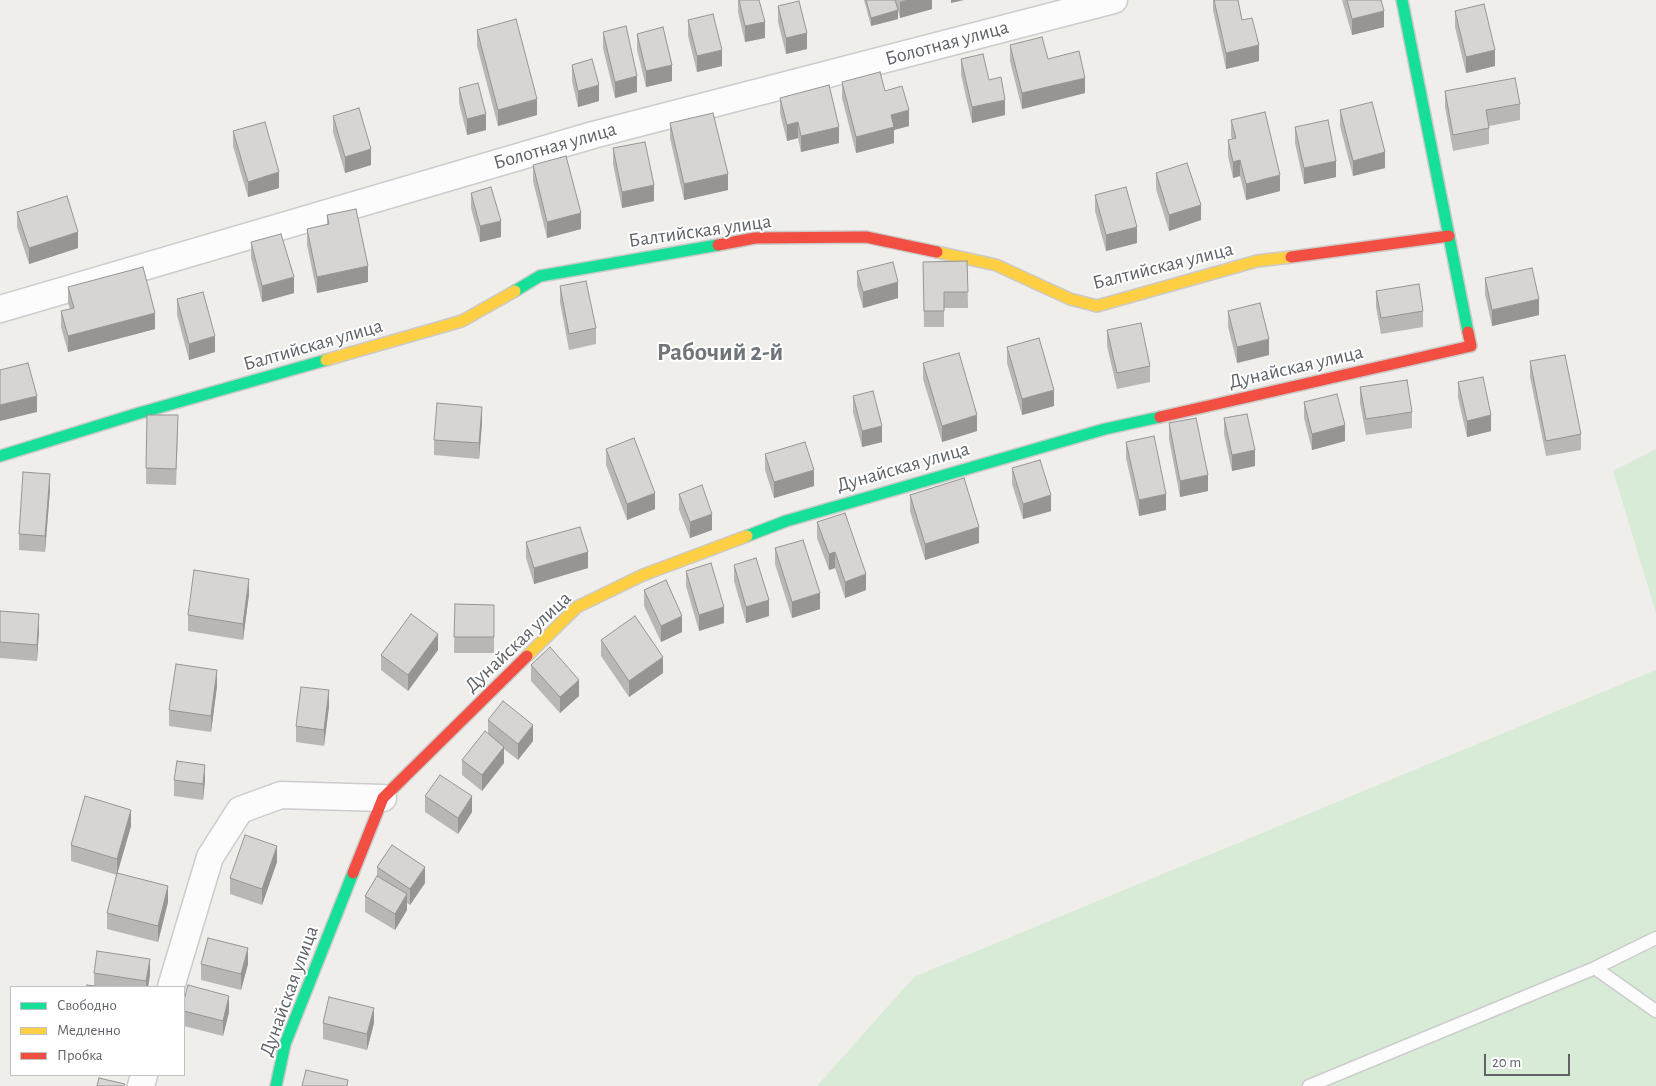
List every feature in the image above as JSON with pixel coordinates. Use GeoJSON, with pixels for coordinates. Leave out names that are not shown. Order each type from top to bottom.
{"type":"FeatureCollection","features":[{"type":"Feature","properties":{"kind":"street","name":"Болотная улица"},"geometry":{"type":"LineString","coordinates":[[0,309],[593,135],[1114,0]]}},
{"type":"Feature","properties":{"kind":"street","name":"Дунайская улица"},"geometry":{"type":"LineString","coordinates":[[276,1086],[285,1044],[383,798],[578,607],[643,575],[786,521],[1105,429],[1471,346],[1402,0]]}},
{"type":"Feature","properties":{"kind":"street","name":"Балтийская улица"},"geometry":{"type":"LineString","coordinates":[[0,456],[462,322],[540,276],[755,238],[866,237],[996,266],[1070,299],[1097,306],[1257,261],[1449,236]]}},
{"type":"Feature","properties":{"kind":"street"},"geometry":{"type":"LineString","coordinates":[[171,986],[210,857],[240,810],[280,795],[383,798]]}},
{"type":"Feature","properties":{"kind":"lane"},"geometry":{"type":"LineString","coordinates":[[1309,1086],[1595,968],[1656,938]]}},
{"type":"Feature","properties":{"kind":"lane"},"geometry":{"type":"LineString","coordinates":[[1595,968],[1656,1011]]}},
{"type":"Feature","properties":{"kind":"green space"},"geometry":{"type":"Polygon","coordinates":[[[1656,449],[1656,613],[1613,471],[1656,449]]]}},
{"type":"Feature","properties":{"kind":"green space"},"geometry":{"type":"Polygon","coordinates":[[[1656,670],[1656,1086],[817,1086],[914,977],[1656,670]]]}},
{"type":"Feature","properties":{"kind":"building"},"geometry":{"type":"Polygon","coordinates":[[[739,0],[759,0],[765,22],[745,26],[739,0]]]}},
{"type":"Feature","properties":{"kind":"building"},"geometry":{"type":"Polygon","coordinates":[[[866,0],[895,0],[898,10],[871,18],[866,0]]]}},
{"type":"Feature","properties":{"kind":"building"},"geometry":{"type":"Polygon","coordinates":[[[1214,0],[1238,0],[1242,20],[1252,18],[1259,45],[1226,53],[1214,0]]]}},
{"type":"Feature","properties":{"kind":"building"},"geometry":{"type":"Polygon","coordinates":[[[1347,0],[1381,0],[1384,11],[1352,19],[1347,0]]]}},
{"type":"Feature","properties":{"kind":"building"},"geometry":{"type":"Polygon","coordinates":[[[799,1],[807,33],[786,38],[778,6],[799,1]]]}},
{"type":"Feature","properties":{"kind":"building"},"geometry":{"type":"Polygon","coordinates":[[[1484,4],[1495,50],[1466,57],[1455,11],[1484,4]]]}},
{"type":"Feature","properties":{"kind":"building"},"geometry":{"type":"Polygon","coordinates":[[[713,14],[722,50],[697,56],[688,20],[713,14]]]}},
{"type":"Feature","properties":{"kind":"building"},"geometry":{"type":"Polygon","coordinates":[[[516,19],[537,99],[498,110],[477,30],[516,19]]]}},
{"type":"Feature","properties":{"kind":"building"},"geometry":{"type":"Polygon","coordinates":[[[626,26],[637,76],[615,82],[603,32],[626,26]]]}},
{"type":"Feature","properties":{"kind":"building"},"geometry":{"type":"Polygon","coordinates":[[[663,27],[672,65],[646,71],[637,34],[663,27]]]}},
{"type":"Feature","properties":{"kind":"building"},"geometry":{"type":"Polygon","coordinates":[[[1042,37],[1048,59],[1079,51],[1085,78],[1022,93],[1010,45],[1042,37]]]}},
{"type":"Feature","properties":{"kind":"building"},"geometry":{"type":"Polygon","coordinates":[[[983,54],[989,80],[1001,77],[1005,100],[972,107],[961,59],[983,54]]]}},
{"type":"Feature","properties":{"kind":"building"},"geometry":{"type":"Polygon","coordinates":[[[592,59],[599,85],[578,91],[572,65],[592,59]]]}},
{"type":"Feature","properties":{"kind":"building"},"geometry":{"type":"Polygon","coordinates":[[[880,72],[885,91],[902,86],[909,110],[891,115],[894,127],[856,137],[842,82],[880,72]]]}},
{"type":"Feature","properties":{"kind":"building"},"geometry":{"type":"Polygon","coordinates":[[[1515,78],[1520,104],[1486,110],[1489,128],[1453,135],[1445,91],[1515,78]]]}},
{"type":"Feature","properties":{"kind":"building"},"geometry":{"type":"Polygon","coordinates":[[[478,83],[486,114],[467,119],[459,88],[478,83]]]}},
{"type":"Feature","properties":{"kind":"building"},"geometry":{"type":"Polygon","coordinates":[[[829,85],[839,127],[801,136],[798,122],[787,125],[780,98],[829,85]]]}},
{"type":"Feature","properties":{"kind":"building"},"geometry":{"type":"Polygon","coordinates":[[[1372,102],[1385,152],[1353,161],[1340,110],[1372,102]]]}},
{"type":"Feature","properties":{"kind":"building"},"geometry":{"type":"Polygon","coordinates":[[[359,108],[371,149],[345,157],[333,116],[359,108]]]}},
{"type":"Feature","properties":{"kind":"building"},"geometry":{"type":"Polygon","coordinates":[[[1265,112],[1280,175],[1246,184],[1240,160],[1233,162],[1228,140],[1236,138],[1231,120],[1265,112]]]}},
{"type":"Feature","properties":{"kind":"building"},"geometry":{"type":"Polygon","coordinates":[[[713,113],[728,174],[684,184],[670,123],[713,113]]]}},
{"type":"Feature","properties":{"kind":"building"},"geometry":{"type":"Polygon","coordinates":[[[1328,120],[1336,161],[1304,168],[1295,127],[1328,120]]]}},
{"type":"Feature","properties":{"kind":"building"},"geometry":{"type":"Polygon","coordinates":[[[265,122],[279,172],[248,182],[233,131],[265,122]]]}},
{"type":"Feature","properties":{"kind":"building"},"geometry":{"type":"Polygon","coordinates":[[[645,142],[654,185],[622,192],[613,148],[645,142]]]}},
{"type":"Feature","properties":{"kind":"building"},"geometry":{"type":"Polygon","coordinates":[[[566,156],[581,213],[547,222],[533,165],[566,156]]]}},
{"type":"Feature","properties":{"kind":"building"},"geometry":{"type":"Polygon","coordinates":[[[1187,163],[1201,205],[1169,215],[1156,173],[1187,163]]]}},
{"type":"Feature","properties":{"kind":"building"},"geometry":{"type":"Polygon","coordinates":[[[491,187],[501,221],[480,226],[471,193],[491,187]]]}},
{"type":"Feature","properties":{"kind":"building"},"geometry":{"type":"Polygon","coordinates":[[[1126,187],[1137,227],[1106,235],[1095,195],[1126,187]]]}},
{"type":"Feature","properties":{"kind":"building"},"geometry":{"type":"Polygon","coordinates":[[[67,196],[78,232],[29,248],[17,212],[67,196]]]}},
{"type":"Feature","properties":{"kind":"building"},"geometry":{"type":"Polygon","coordinates":[[[356,209],[368,266],[317,277],[307,229],[329,224],[327,215],[356,209]]]}},
{"type":"Feature","properties":{"kind":"building"},"geometry":{"type":"Polygon","coordinates":[[[281,234],[294,277],[262,286],[251,242],[281,234]]]}},
{"type":"Feature","properties":{"kind":"building"},"geometry":{"type":"Polygon","coordinates":[[[967,261],[968,292],[944,292],[944,311],[924,311],[923,262],[967,261]]]}},
{"type":"Feature","properties":{"kind":"building"},"geometry":{"type":"Polygon","coordinates":[[[893,262],[898,282],[863,292],[857,271],[893,262]]]}},
{"type":"Feature","properties":{"kind":"building"},"geometry":{"type":"Polygon","coordinates":[[[143,267],[155,313],[68,336],[61,311],[74,308],[68,287],[143,267]]]}},
{"type":"Feature","properties":{"kind":"building"},"geometry":{"type":"Polygon","coordinates":[[[1532,268],[1539,299],[1492,310],[1485,278],[1532,268]]]}},
{"type":"Feature","properties":{"kind":"building"},"geometry":{"type":"Polygon","coordinates":[[[586,281],[596,328],[569,334],[560,286],[586,281]]]}},
{"type":"Feature","properties":{"kind":"building"},"geometry":{"type":"Polygon","coordinates":[[[1419,284],[1423,311],[1381,318],[1376,291],[1419,284]]]}},
{"type":"Feature","properties":{"kind":"building"},"geometry":{"type":"Polygon","coordinates":[[[203,292],[215,336],[189,344],[177,299],[203,292]]]}},
{"type":"Feature","properties":{"kind":"building"},"geometry":{"type":"Polygon","coordinates":[[[1260,303],[1269,339],[1237,347],[1228,311],[1260,303]]]}},
{"type":"Feature","properties":{"kind":"building"},"geometry":{"type":"Polygon","coordinates":[[[1141,323],[1150,366],[1117,373],[1107,330],[1141,323]]]}},
{"type":"Feature","properties":{"kind":"building"},"geometry":{"type":"Polygon","coordinates":[[[1039,338],[1054,390],[1022,399],[1007,347],[1039,338]]]}},
{"type":"Feature","properties":{"kind":"building"},"geometry":{"type":"Polygon","coordinates":[[[959,353],[977,415],[942,426],[923,363],[959,353]]]}},
{"type":"Feature","properties":{"kind":"building"},"geometry":{"type":"Polygon","coordinates":[[[1565,355],[1581,434],[1546,441],[1530,361],[1565,355]]]}},
{"type":"Feature","properties":{"kind":"building"},"geometry":{"type":"Polygon","coordinates":[[[28,363],[37,396],[0,405],[0,370],[28,363]]]}},
{"type":"Feature","properties":{"kind":"building"},"geometry":{"type":"Polygon","coordinates":[[[1483,377],[1491,415],[1467,421],[1458,382],[1483,377]]]}},
{"type":"Feature","properties":{"kind":"building"},"geometry":{"type":"Polygon","coordinates":[[[1407,380],[1412,412],[1366,419],[1360,387],[1407,380]]]}},
{"type":"Feature","properties":{"kind":"building"},"geometry":{"type":"Polygon","coordinates":[[[873,391],[882,426],[862,431],[853,396],[873,391]]]}},
{"type":"Feature","properties":{"kind":"building"},"geometry":{"type":"Polygon","coordinates":[[[1337,394],[1345,425],[1312,434],[1304,402],[1337,394]]]}},
{"type":"Feature","properties":{"kind":"building"},"geometry":{"type":"Polygon","coordinates":[[[437,403],[482,407],[479,443],[434,440],[437,403]]]}},
{"type":"Feature","properties":{"kind":"building"},"geometry":{"type":"Polygon","coordinates":[[[1247,414],[1255,450],[1232,455],[1224,418],[1247,414]]]}},
{"type":"Feature","properties":{"kind":"building"},"geometry":{"type":"Polygon","coordinates":[[[147,415],[178,415],[176,469],[146,468],[147,415]]]}},
{"type":"Feature","properties":{"kind":"building"},"geometry":{"type":"Polygon","coordinates":[[[1196,418],[1208,475],[1180,481],[1169,423],[1196,418]]]}},
{"type":"Feature","properties":{"kind":"building"},"geometry":{"type":"Polygon","coordinates":[[[1154,436],[1166,494],[1139,500],[1126,442],[1154,436]]]}},
{"type":"Feature","properties":{"kind":"building"},"geometry":{"type":"Polygon","coordinates":[[[634,438],[655,493],[627,504],[606,449],[634,438]]]}},
{"type":"Feature","properties":{"kind":"building"},"geometry":{"type":"Polygon","coordinates":[[[805,442],[814,470],[774,482],[765,454],[805,442]]]}},
{"type":"Feature","properties":{"kind":"building"},"geometry":{"type":"Polygon","coordinates":[[[1040,460],[1051,495],[1023,504],[1012,468],[1040,460]]]}},
{"type":"Feature","properties":{"kind":"building"},"geometry":{"type":"Polygon","coordinates":[[[23,472],[50,474],[45,536],[19,534],[23,472]]]}},
{"type":"Feature","properties":{"kind":"building"},"geometry":{"type":"Polygon","coordinates":[[[964,478],[979,527],[925,544],[910,495],[964,478]]]}},
{"type":"Feature","properties":{"kind":"building"},"geometry":{"type":"Polygon","coordinates":[[[702,485],[712,514],[690,522],[679,494],[702,485]]]}},
{"type":"Feature","properties":{"kind":"building"},"geometry":{"type":"Polygon","coordinates":[[[845,513],[866,574],[845,582],[835,552],[829,554],[817,522],[845,513]]]}},
{"type":"Feature","properties":{"kind":"building"},"geometry":{"type":"Polygon","coordinates":[[[580,527],[588,552],[534,568],[526,542],[580,527]]]}},
{"type":"Feature","properties":{"kind":"building"},"geometry":{"type":"Polygon","coordinates":[[[803,540],[820,593],[792,602],[775,548],[803,540]]]}},
{"type":"Feature","properties":{"kind":"building"},"geometry":{"type":"Polygon","coordinates":[[[756,558],[769,600],[746,607],[734,565],[756,558]]]}},
{"type":"Feature","properties":{"kind":"building"},"geometry":{"type":"Polygon","coordinates":[[[711,563],[724,607],[699,615],[686,571],[711,563]]]}},
{"type":"Feature","properties":{"kind":"building"},"geometry":{"type":"Polygon","coordinates":[[[194,570],[249,579],[243,624],[188,615],[194,570]]]}},
{"type":"Feature","properties":{"kind":"building"},"geometry":{"type":"Polygon","coordinates":[[[666,580],[682,616],[661,626],[644,590],[666,580]]]}},
{"type":"Feature","properties":{"kind":"building"},"geometry":{"type":"Polygon","coordinates":[[[455,604],[494,605],[494,637],[454,637],[455,604]]]}},
{"type":"Feature","properties":{"kind":"building"},"geometry":{"type":"Polygon","coordinates":[[[0,611],[39,614],[37,645],[0,642],[0,611]]]}},
{"type":"Feature","properties":{"kind":"building"},"geometry":{"type":"Polygon","coordinates":[[[411,614],[438,634],[408,675],[381,655],[411,614]]]}},
{"type":"Feature","properties":{"kind":"building"},"geometry":{"type":"Polygon","coordinates":[[[635,616],[663,657],[629,681],[601,640],[635,616]]]}},
{"type":"Feature","properties":{"kind":"building"},"geometry":{"type":"Polygon","coordinates":[[[550,647],[579,680],[560,697],[531,665],[550,647]]]}},
{"type":"Feature","properties":{"kind":"building"},"geometry":{"type":"Polygon","coordinates":[[[176,664],[217,670],[211,716],[169,710],[176,664]]]}},
{"type":"Feature","properties":{"kind":"building"},"geometry":{"type":"Polygon","coordinates":[[[301,687],[329,690],[324,730],[296,726],[301,687]]]}},
{"type":"Feature","properties":{"kind":"building"},"geometry":{"type":"Polygon","coordinates":[[[503,701],[533,725],[518,744],[488,720],[503,701]]]}},
{"type":"Feature","properties":{"kind":"building"},"geometry":{"type":"Polygon","coordinates":[[[485,731],[504,747],[482,775],[462,760],[485,731]]]}},
{"type":"Feature","properties":{"kind":"building"},"geometry":{"type":"Polygon","coordinates":[[[177,761],[205,765],[203,784],[174,780],[177,761]]]}},
{"type":"Feature","properties":{"kind":"building"},"geometry":{"type":"Polygon","coordinates":[[[440,775],[472,796],[458,818],[425,796],[440,775]]]}},
{"type":"Feature","properties":{"kind":"building"},"geometry":{"type":"Polygon","coordinates":[[[85,796],[131,810],[117,859],[71,845],[85,796]]]}},
{"type":"Feature","properties":{"kind":"building"},"geometry":{"type":"Polygon","coordinates":[[[245,835],[277,846],[262,889],[230,878],[245,835]]]}},
{"type":"Feature","properties":{"kind":"building"},"geometry":{"type":"Polygon","coordinates":[[[392,845],[425,867],[410,889],[377,867],[392,845]]]}},
{"type":"Feature","properties":{"kind":"building"},"geometry":{"type":"Polygon","coordinates":[[[117,873],[168,886],[158,926],[107,913],[117,873]]]}},
{"type":"Feature","properties":{"kind":"building"},"geometry":{"type":"Polygon","coordinates":[[[377,876],[407,894],[395,914],[365,896],[377,876]]]}},
{"type":"Feature","properties":{"kind":"building"},"geometry":{"type":"Polygon","coordinates":[[[208,938],[248,948],[241,974],[201,964],[208,938]]]}},
{"type":"Feature","properties":{"kind":"building"},"geometry":{"type":"Polygon","coordinates":[[[97,951],[150,959],[146,981],[94,973],[97,951]]]}},
{"type":"Feature","properties":{"kind":"building"},"geometry":{"type":"Polygon","coordinates":[[[188,985],[229,996],[223,1021],[185,1011],[185,996],[188,985]]]}},
{"type":"Feature","properties":{"kind":"building"},"geometry":{"type":"Polygon","coordinates":[[[329,997],[374,1008],[367,1034],[323,1023],[329,997]]]}},
{"type":"Feature","properties":{"kind":"building"},"geometry":{"type":"Polygon","coordinates":[[[306,1070],[348,1080],[347,1086],[302,1086],[306,1070]]]}},
{"type":"Feature","properties":{"kind":"building"},"geometry":{"type":"Polygon","coordinates":[[[99,1078],[125,1084],[124,1086],[97,1086],[99,1078]]]}},
{"type":"Feature","properties":{"kind":"traffic: fast"},"geometry":{"type":"LineString","coordinates":[[1402,0],[1468,332]]}},
{"type":"Feature","properties":{"kind":"traffic: fast"},"geometry":{"type":"LineString","coordinates":[[515,291],[540,276],[718,245]]}},
{"type":"Feature","properties":{"kind":"traffic: fast"},"geometry":{"type":"LineString","coordinates":[[0,456],[136,414],[326,360]]}},
{"type":"Feature","properties":{"kind":"traffic: fast"},"geometry":{"type":"LineString","coordinates":[[747,536],[786,521],[1105,429],[1160,417]]}},
{"type":"Feature","properties":{"kind":"traffic: fast"},"geometry":{"type":"LineString","coordinates":[[276,1086],[285,1044],[353,873]]}},
{"type":"Feature","properties":{"kind":"traffic: slow"},"geometry":{"type":"LineString","coordinates":[[937,252],[996,265],[1070,299],[1097,306],[1257,261],[1291,257]]}},
{"type":"Feature","properties":{"kind":"traffic: slow"},"geometry":{"type":"LineString","coordinates":[[326,360],[462,321],[515,291]]}},
{"type":"Feature","properties":{"kind":"traffic: slow"},"geometry":{"type":"LineString","coordinates":[[527,656],[577,607],[643,575],[747,536]]}},
{"type":"Feature","properties":{"kind":"traffic: jam"},"geometry":{"type":"LineString","coordinates":[[1291,257],[1449,236]]}},
{"type":"Feature","properties":{"kind":"traffic: jam"},"geometry":{"type":"LineString","coordinates":[[718,245],[755,238],[866,237],[937,252]]}},
{"type":"Feature","properties":{"kind":"traffic: jam"},"geometry":{"type":"LineString","coordinates":[[1160,417],[1471,346],[1468,332]]}},
{"type":"Feature","properties":{"kind":"traffic: jam"},"geometry":{"type":"LineString","coordinates":[[353,873],[383,798],[527,656]]}},
{"type":"Feature","properties":{"kind":"district","name":"Рабочий 2‑й"},"geometry":{"type":"Point","coordinates":[720,352]}}]}
